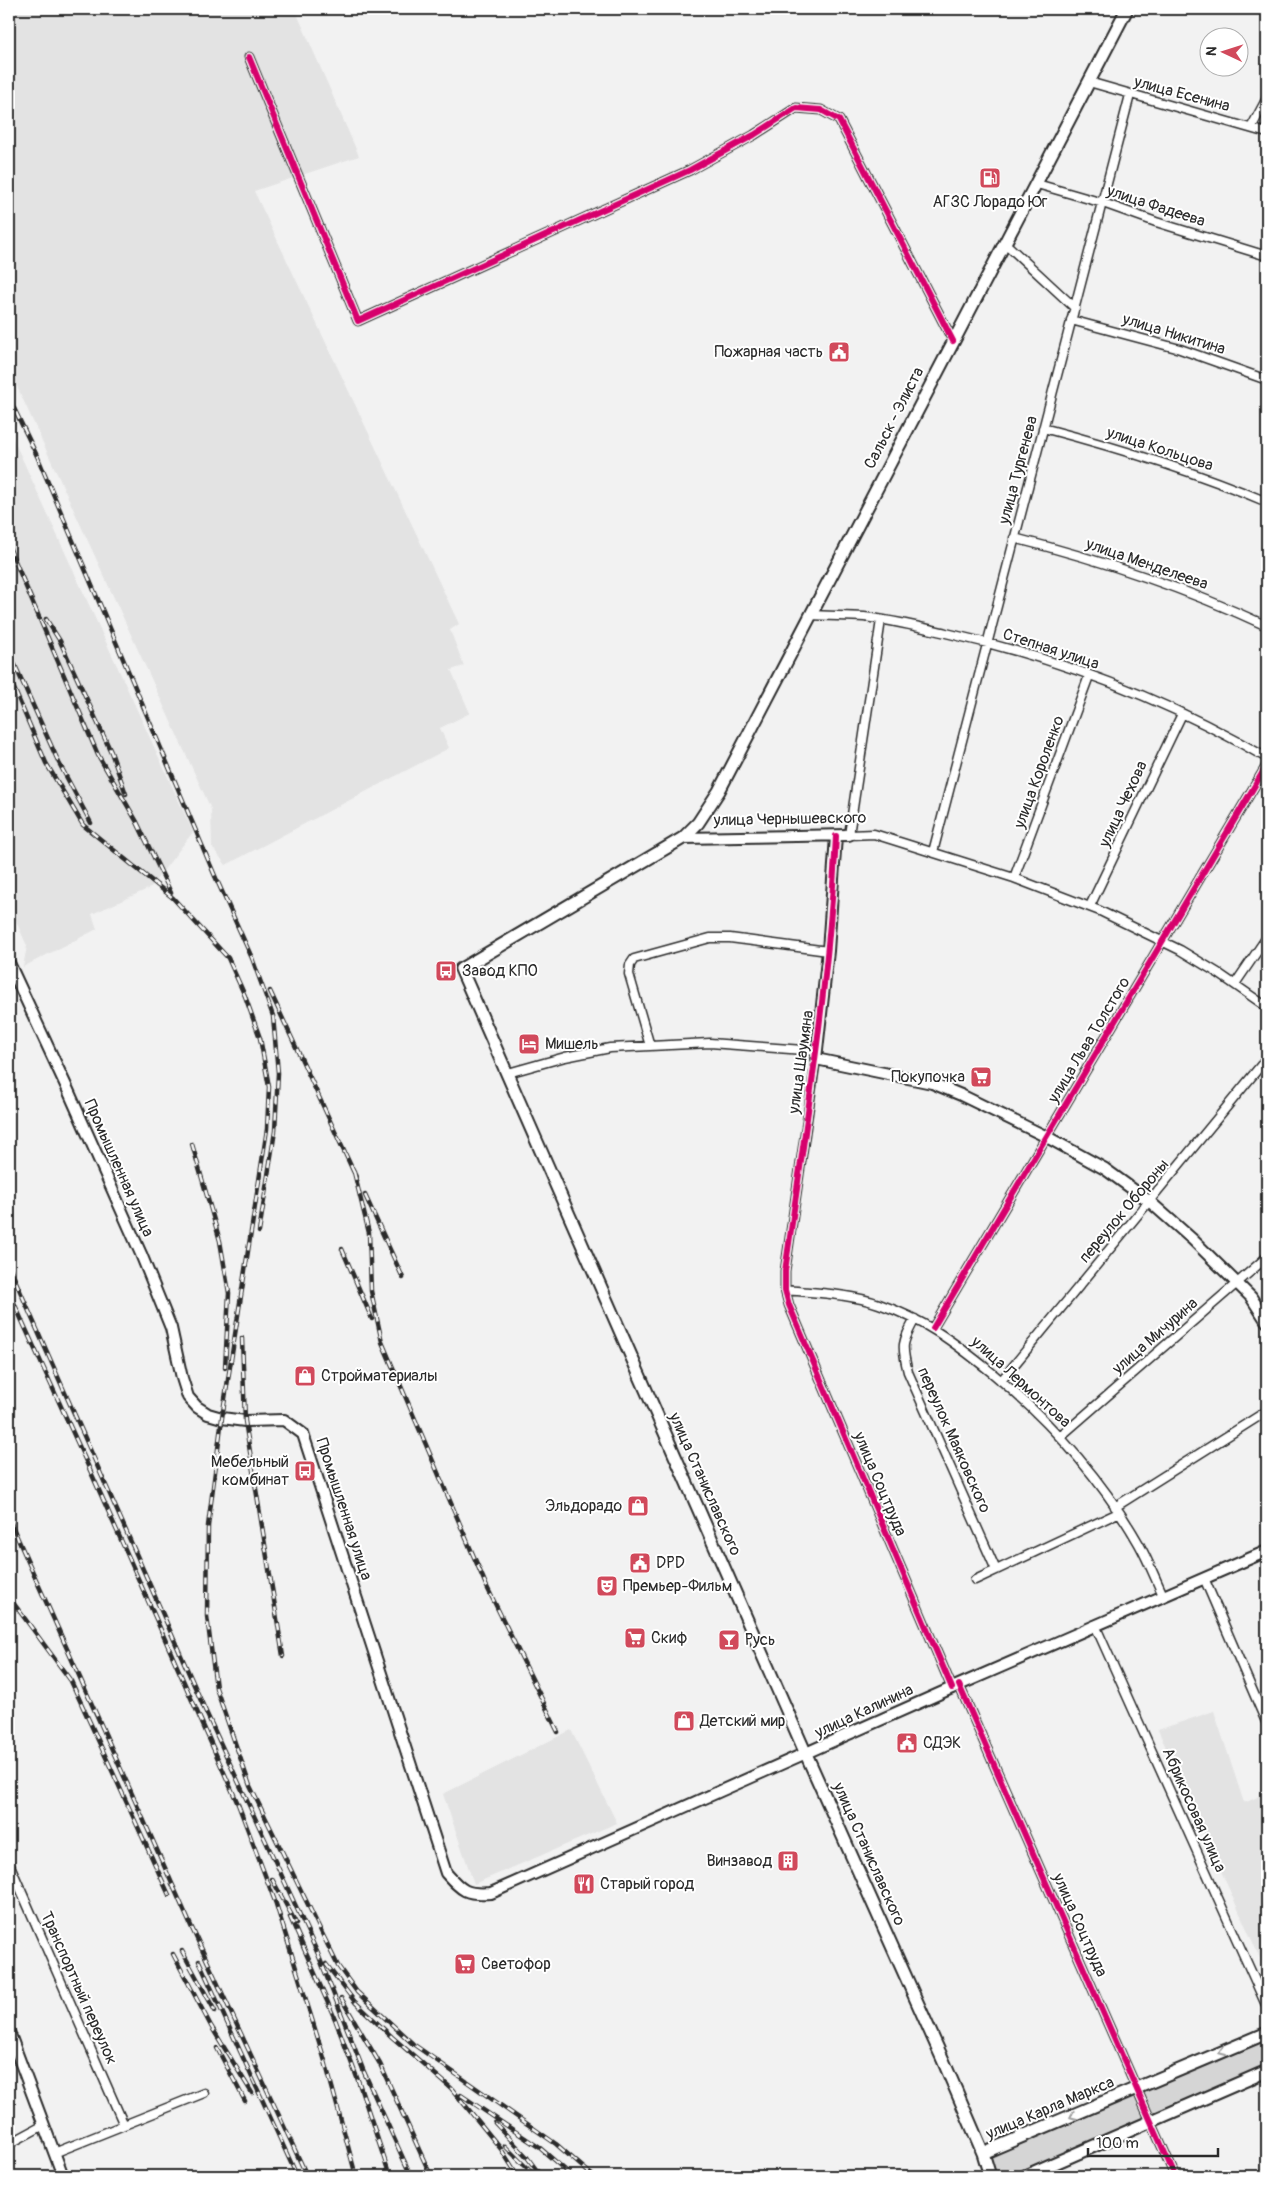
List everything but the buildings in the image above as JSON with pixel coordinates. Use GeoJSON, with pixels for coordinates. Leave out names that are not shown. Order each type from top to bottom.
{"type":"FeatureCollection","features":[{"type":"Feature","properties":{"kind":"main road","name":"Сальск - Элиста"},"geometry":{"type":"LineString","coordinates":[[683,838],[698,823],[719,791],[1127,9]]}},
{"type":"Feature","properties":{"kind":"main road","name":"улица Чернышевского"},"geometry":{"type":"LineString","coordinates":[[461,969],[683,838],[836,836],[848,834]]}},
{"type":"Feature","properties":{"kind":"main road","name":"улица Шаумяна"},"geometry":{"type":"LineString","coordinates":[[817,1055],[828,950],[836,836]]}},
{"type":"Feature","properties":{"kind":"main road","name":"Промышленная улица"},"geometry":{"type":"LineString","coordinates":[[9,963],[68,1090],[172,1328],[182,1378],[188,1397],[197,1407],[208,1414],[245,1421],[284,1420],[303,1434],[446,1873],[460,1888],[472,1895]]}},
{"type":"Feature","properties":{"kind":"main road","name":"улица Станиславского"},"geometry":{"type":"LineString","coordinates":[[461,969],[806,1754],[944,2060],[983,2153],[990,2176]]}},
{"type":"Feature","properties":{"kind":"main road"},"geometry":{"type":"LineString","coordinates":[[817,1055],[932,1083],[1047,1137],[1105,1169],[1149,1201],[1237,1283],[1251,1297],[1267,1322]]}},
{"type":"Feature","properties":{"kind":"main road","name":"улица Калинина"},"geometry":{"type":"LineString","coordinates":[[472,1895],[491,1894],[955,1686],[1267,1550]]}},
{"type":"Feature","properties":{"kind":"main road"},"geometry":{"type":"LineString","coordinates":[[9,2032],[13,2055],[44,2125],[63,2176]]}},
{"type":"Feature","properties":{"kind":"main road","name":"улица Карла Маркса"},"geometry":{"type":"LineString","coordinates":[[983,2153],[1267,2032]]}},
{"type":"Feature","properties":{"kind":"main road"},"geometry":{"type":"LineString","coordinates":[[1025,2176],[1267,2071]]}},
{"type":"Feature","properties":{"kind":"street"},"geometry":{"type":"LineString","coordinates":[[249,57],[358,321],[690,170],[754,135],[796,108],[821,110],[839,120],[953,341]]}},
{"type":"Feature","properties":{"kind":"street","name":"улица Есенина"},"geometry":{"type":"LineString","coordinates":[[1089,82],[1267,133]]}},
{"type":"Feature","properties":{"kind":"street","name":"улица Тургенева"},"geometry":{"type":"LineString","coordinates":[[933,852],[1130,95]]}},
{"type":"Feature","properties":{"kind":"street"},"geometry":{"type":"LineString","coordinates":[[1251,128],[1267,98]]}},
{"type":"Feature","properties":{"kind":"street","name":"улица Фадеева"},"geometry":{"type":"LineString","coordinates":[[1037,184],[1103,203],[1156,222],[1267,256]]}},
{"type":"Feature","properties":{"kind":"street"},"geometry":{"type":"LineString","coordinates":[[1005,243],[1075,308]]}},
{"type":"Feature","properties":{"kind":"street","name":"улица Никитина"},"geometry":{"type":"LineString","coordinates":[[1071,320],[1180,349],[1267,380]]}},
{"type":"Feature","properties":{"kind":"street","name":"улица Кольцова"},"geometry":{"type":"LineString","coordinates":[[1043,428],[1190,471],[1267,502]]}},
{"type":"Feature","properties":{"kind":"street","name":"улица Менделеева"},"geometry":{"type":"LineString","coordinates":[[1014,538],[1148,576],[1267,626]]}},
{"type":"Feature","properties":{"kind":"street","name":"Степная улица"},"geometry":{"type":"LineString","coordinates":[[811,615],[881,620],[986,643],[1089,676],[1182,714],[1267,758]]}},
{"type":"Feature","properties":{"kind":"street"},"geometry":{"type":"LineString","coordinates":[[848,834],[881,620]]}},
{"type":"Feature","properties":{"kind":"street","name":"улица Короленко"},"geometry":{"type":"LineString","coordinates":[[1014,878],[1089,676]]}},
{"type":"Feature","properties":{"kind":"street","name":"улица Чехова"},"geometry":{"type":"LineString","coordinates":[[1090,906],[1182,714]]}},
{"type":"Feature","properties":{"kind":"street","name":"улица Льва Толстого"},"geometry":{"type":"LineString","coordinates":[[933,1328],[1267,765]]}},
{"type":"Feature","properties":{"kind":"street","name":"улица Чернышевского"},"geometry":{"type":"LineString","coordinates":[[848,834],[874,834],[1014,878],[1090,906],[1163,941],[1235,984],[1267,1006]]}},
{"type":"Feature","properties":{"kind":"street"},"geometry":{"type":"LineString","coordinates":[[1235,984],[1267,937]]}},
{"type":"Feature","properties":{"kind":"street"},"geometry":{"type":"LineString","coordinates":[[650,1046],[629,974],[630,965],[634,958],[710,938],[730,938],[828,950]]}},
{"type":"Feature","properties":{"kind":"street"},"geometry":{"type":"LineString","coordinates":[[508,1074],[610,1048],[710,1043],[817,1055]]}},
{"type":"Feature","properties":{"kind":"street","name":"улица Шаумяна"},"geometry":{"type":"LineString","coordinates":[[785,1290],[784,1271],[817,1055]]}},
{"type":"Feature","properties":{"kind":"street","name":"переулок Обороны"},"geometry":{"type":"LineString","coordinates":[[1001,1381],[1267,1058]]}},
{"type":"Feature","properties":{"kind":"street","name":"улица Мичурина"},"geometry":{"type":"LineString","coordinates":[[1061,1436],[1267,1257]]}},
{"type":"Feature","properties":{"kind":"street","name":"улица Лермонтова"},"geometry":{"type":"LineString","coordinates":[[785,1290],[834,1295],[877,1303],[915,1319],[955,1342],[1061,1436],[1139,1544],[1163,1595]]}},
{"type":"Feature","properties":{"kind":"street","name":"улица Соцтруда"},"geometry":{"type":"LineString","coordinates":[[785,1290],[789,1305],[955,1686],[1175,2176]]}},
{"type":"Feature","properties":{"kind":"street","name":"переулок Маяковского"},"geometry":{"type":"LineString","coordinates":[[915,1319],[902,1349],[908,1372],[996,1570]]}},
{"type":"Feature","properties":{"kind":"street"},"geometry":{"type":"LineString","coordinates":[[975,1580],[1116,1510],[1267,1411]]}},
{"type":"Feature","properties":{"kind":"street"},"geometry":{"type":"LineString","coordinates":[[1204,1578],[1267,1724]]}},
{"type":"Feature","properties":{"kind":"street","name":"Абрикосовая улица"},"geometry":{"type":"LineString","coordinates":[[1095,1625],[1267,2007]]}},
{"type":"Feature","properties":{"kind":"street","name":"Транспортный переулок"},"geometry":{"type":"LineString","coordinates":[[9,1863],[124,2125]]}},
{"type":"Feature","properties":{"kind":"street"},"geometry":{"type":"LineString","coordinates":[[54,2153],[204,2093]]}},
{"type":"Feature","properties":{"kind":"street"},"geometry":{"type":"LineString","coordinates":[[9,2144],[44,2125]]}},
{"type":"Feature","properties":{"kind":"shaded area"},"geometry":{"type":"Polygon","coordinates":[[[9,9],[295,9],[359,156],[254,191],[459,624],[450,630],[464,666],[451,670],[470,713],[440,728],[449,748],[226,865],[212,847],[211,809],[9,369],[9,9]]]}},
{"type":"Feature","properties":{"kind":"shaded area"},"geometry":{"type":"Polygon","coordinates":[[[9,430],[193,832],[150,888],[92,914],[97,929],[23,967],[27,946],[9,905],[9,430]]]}},
{"type":"Feature","properties":{"kind":"shaded area"},"geometry":{"type":"Polygon","coordinates":[[[1214,1711],[1244,1803],[1267,1793],[1267,1974],[1158,1730],[1214,1711]]]}},
{"type":"Feature","properties":{"kind":"shaded area"},"geometry":{"type":"Polygon","coordinates":[[[571,1730],[617,1823],[474,1884],[443,1794],[571,1730]]]}},
{"type":"Feature","properties":{"kind":"shaded area"},"geometry":{"type":"Polygon","coordinates":[[[1267,2032],[1267,2071],[1025,2176],[990,2176],[983,2153],[1267,2032]]]}},
{"type":"Feature","properties":{"kind":"railway"},"geometry":{"type":"LineString","coordinates":[[9,398],[38,458],[215,876],[252,958],[273,1016],[278,1073],[275,1131],[259,1232]]}},
{"type":"Feature","properties":{"kind":"railway"},"geometry":{"type":"LineString","coordinates":[[9,547],[98,755],[137,822],[171,893]]}},
{"type":"Feature","properties":{"kind":"railway"},"geometry":{"type":"LineString","coordinates":[[46,619],[60,641],[111,752],[126,794]]}},
{"type":"Feature","properties":{"kind":"railway"},"geometry":{"type":"LineString","coordinates":[[9,652],[59,763],[91,823]]}},
{"type":"Feature","properties":{"kind":"railway"},"geometry":{"type":"LineString","coordinates":[[9,677],[46,763],[83,825],[173,898],[228,958],[245,996],[260,1038],[269,1087],[267,1129],[222,1418],[208,1526],[207,1616],[216,1688],[250,1786],[338,1966],[357,1992],[413,2044],[556,2144],[593,2176]]}},
{"type":"Feature","properties":{"kind":"railway"},"geometry":{"type":"LineString","coordinates":[[270,991],[356,1177]]}},
{"type":"Feature","properties":{"kind":"railway"},"geometry":{"type":"LineString","coordinates":[[192,1144],[220,1241],[229,1293],[225,1368]]}},
{"type":"Feature","properties":{"kind":"railway"},"geometry":{"type":"LineString","coordinates":[[354,1172],[369,1233],[371,1291],[382,1342],[486,1585],[558,1732]]}},
{"type":"Feature","properties":{"kind":"railway"},"geometry":{"type":"LineString","coordinates":[[365,1195],[403,1278]]}},
{"type":"Feature","properties":{"kind":"railway"},"geometry":{"type":"LineString","coordinates":[[342,1249],[372,1319]]}},
{"type":"Feature","properties":{"kind":"railway"},"geometry":{"type":"LineString","coordinates":[[9,1266],[206,1712],[318,1954],[364,2072],[411,2176]]}},
{"type":"Feature","properties":{"kind":"railway"},"geometry":{"type":"LineString","coordinates":[[9,1292],[238,1804],[276,1904],[325,2061],[356,2176]]}},
{"type":"Feature","properties":{"kind":"railway"},"geometry":{"type":"LineString","coordinates":[[242,1338],[245,1421],[283,1656]]}},
{"type":"Feature","properties":{"kind":"railway"},"geometry":{"type":"LineString","coordinates":[[9,1519],[191,1926],[307,2176]]}},
{"type":"Feature","properties":{"kind":"railway"},"geometry":{"type":"LineString","coordinates":[[9,1597],[71,1681],[169,1895]]}},
{"type":"Feature","properties":{"kind":"railway"},"geometry":{"type":"LineString","coordinates":[[272,1879],[296,1923]]}},
{"type":"Feature","properties":{"kind":"railway"},"geometry":{"type":"LineString","coordinates":[[290,1917],[335,2019],[390,2176]]}},
{"type":"Feature","properties":{"kind":"railway"},"geometry":{"type":"LineString","coordinates":[[182,1951],[215,2011]]}},
{"type":"Feature","properties":{"kind":"railway"},"geometry":{"type":"LineString","coordinates":[[173,1954],[211,2026],[252,2093]]}},
{"type":"Feature","properties":{"kind":"railway"},"geometry":{"type":"LineString","coordinates":[[199,1961],[297,2176]]}},
{"type":"Feature","properties":{"kind":"railway"},"geometry":{"type":"LineString","coordinates":[[326,1964],[355,2002],[451,2088],[501,2149],[518,2176]]}},
{"type":"Feature","properties":{"kind":"railway"},"geometry":{"type":"LineString","coordinates":[[341,1998],[380,2064],[431,2176]]}},
{"type":"Feature","properties":{"kind":"railway"},"geometry":{"type":"LineString","coordinates":[[217,2048],[245,2101]]}},
{"type":"Feature","properties":{"kind":"railway"},"geometry":{"type":"LineString","coordinates":[[461,2095],[540,2148],[572,2176]]}},
{"type":"Feature","properties":{"kind":"railway"},"geometry":{"type":"LineString","coordinates":[[495,2123],[527,2157],[541,2176]]}},
{"type":"Feature","properties":{"kind":"railway"},"geometry":{"type":"LineString","coordinates":[[505,2146],[533,2174]]}},
{"type":"Feature","properties":{"kind":"cycle path"},"geometry":{"type":"LineString","coordinates":[[249,57],[358,321],[690,170],[754,135],[796,108],[821,110],[839,120],[953,341]]}},
{"type":"Feature","properties":{"kind":"cycle path"},"geometry":{"type":"LineString","coordinates":[[933,1328],[1267,765]]}},
{"type":"Feature","properties":{"kind":"cycle path"},"geometry":{"type":"LineString","coordinates":[[836,836],[833,891],[822,1000],[809,1108],[785,1271],[785,1290],[789,1305],[952,1688]]}},
{"type":"Feature","properties":{"kind":"cycle path"},"geometry":{"type":"LineString","coordinates":[[959,1685],[1175,2176]]}},
{"type":"Feature","properties":{"kind":"place","name":"АГЗС Лорадо Юг"},"geometry":{"type":"Point","coordinates":[990,178]}},
{"type":"Feature","properties":{"kind":"place","name":"Пожарная часть"},"geometry":{"type":"Point","coordinates":[839,352]}},
{"type":"Feature","properties":{"kind":"place","name":"Завод КПО"},"geometry":{"type":"Point","coordinates":[446,971]}},
{"type":"Feature","properties":{"kind":"place","name":"Мишель"},"geometry":{"type":"Point","coordinates":[529,1044]}},
{"type":"Feature","properties":{"kind":"place","name":"Покупочка"},"geometry":{"type":"Point","coordinates":[981,1077]}},
{"type":"Feature","properties":{"kind":"place","name":"Стройматериалы"},"geometry":{"type":"Point","coordinates":[305,1376]}},
{"type":"Feature","properties":{"kind":"place","name":"Мебельный комбинат"},"geometry":{"type":"Point","coordinates":[305,1471]}},
{"type":"Feature","properties":{"kind":"place","name":"Эльдорадо"},"geometry":{"type":"Point","coordinates":[638,1506]}},
{"type":"Feature","properties":{"kind":"place","name":"DPD"},"geometry":{"type":"Point","coordinates":[640,1563]}},
{"type":"Feature","properties":{"kind":"place","name":"Премьер-Фильм"},"geometry":{"type":"Point","coordinates":[607,1586]}},
{"type":"Feature","properties":{"kind":"place","name":"Скиф"},"geometry":{"type":"Point","coordinates":[635,1638]}},
{"type":"Feature","properties":{"kind":"place","name":"Русь"},"geometry":{"type":"Point","coordinates":[729,1640]}},
{"type":"Feature","properties":{"kind":"place","name":"Детский мир"},"geometry":{"type":"Point","coordinates":[684,1721]}},
{"type":"Feature","properties":{"kind":"place","name":"СДЭК"},"geometry":{"type":"Point","coordinates":[907,1743]}},
{"type":"Feature","properties":{"kind":"place","name":"Винзавод"},"geometry":{"type":"Point","coordinates":[788,1861]}},
{"type":"Feature","properties":{"kind":"place","name":"Старый город"},"geometry":{"type":"Point","coordinates":[584,1884]}},
{"type":"Feature","properties":{"kind":"place","name":"Светофор"},"geometry":{"type":"Point","coordinates":[465,1964]}}]}
